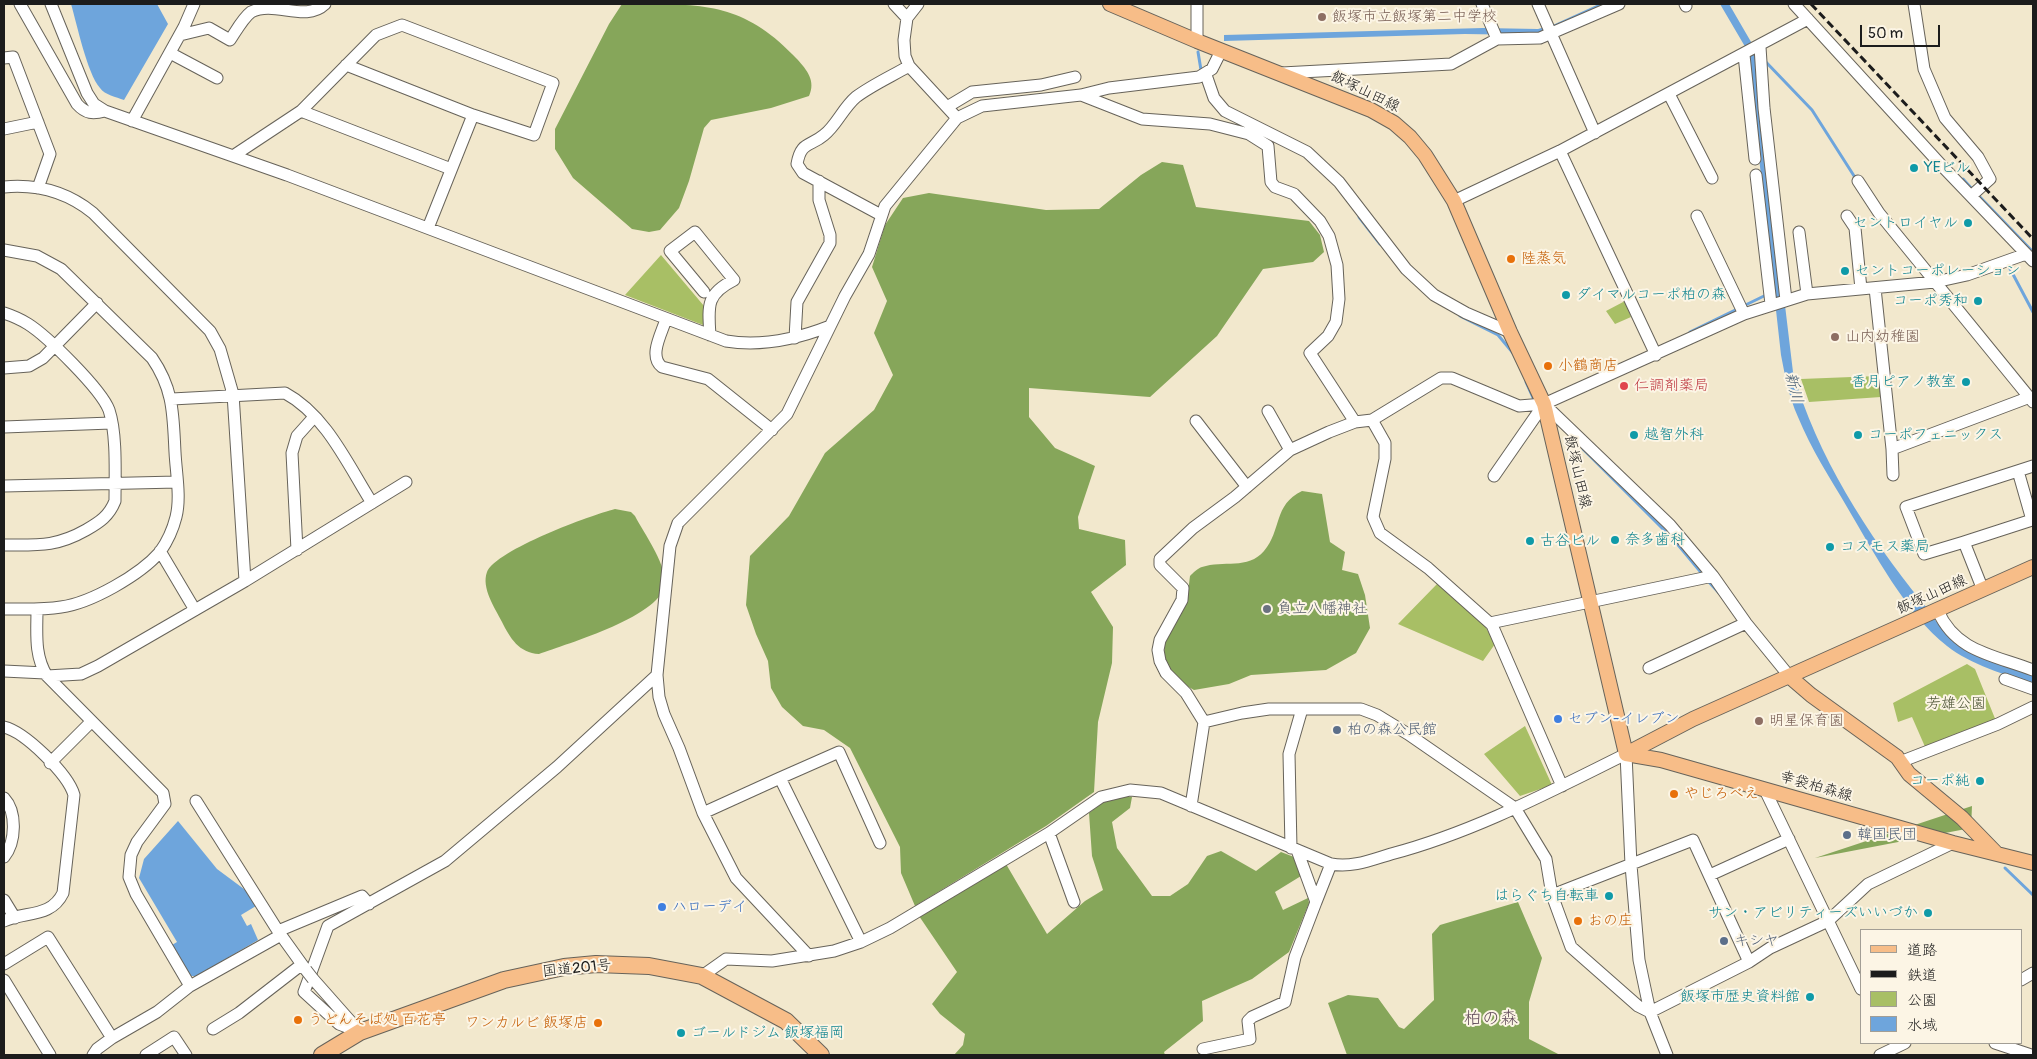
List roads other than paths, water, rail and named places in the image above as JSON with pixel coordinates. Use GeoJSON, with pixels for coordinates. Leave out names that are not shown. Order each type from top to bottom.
{"type":"FeatureCollection","features":[{"type":"Feature","properties":{"kind":"highway","name":"国道201号"},"geometry":{"type":"LineString","coordinates":[[322,1055],[360,1032],[504,980],[564,967],[596,964],[649,966],[702,976],[786,1021],[821,1055]]}},
{"type":"Feature","properties":{"kind":"main road","name":"飯塚山田線"},"geometry":{"type":"LineString","coordinates":[[1110,4],[1221,51],[1282,73],[1371,110],[1394,123],[1425,155],[1454,201],[1510,332],[1544,404],[1592,602],[1626,754],[1693,719],[2033,567]]}},
{"type":"Feature","properties":{"kind":"main road"},"geometry":{"type":"LineString","coordinates":[[1790,677],[1900,762],[1909,774],[1962,818],[1996,854]]}},
{"type":"Feature","properties":{"kind":"main road","name":"幸袋柏森線"},"geometry":{"type":"LineString","coordinates":[[1626,754],[1661,760],[1952,843],[2033,863]]}},
{"type":"Feature","properties":{"kind":"street"},"geometry":{"type":"LineString","coordinates":[[20,4],[77,104],[84,111],[93,114],[105,111]]}},
{"type":"Feature","properties":{"kind":"street"},"geometry":{"type":"LineString","coordinates":[[51,4],[87,92],[94,104],[105,111],[428,228],[710,335],[741,344],[760,344],[794,338],[830,326]]}},
{"type":"Feature","properties":{"kind":"street"},"geometry":{"type":"LineString","coordinates":[[132,121],[180,35],[194,4]]}},
{"type":"Feature","properties":{"kind":"street"},"geometry":{"type":"LineString","coordinates":[[180,35],[209,28],[230,40],[250,13],[260,8],[270,5],[312,11],[325,4]]}},
{"type":"Feature","properties":{"kind":"street"},"geometry":{"type":"LineString","coordinates":[[894,4],[907,18]]}},
{"type":"Feature","properties":{"kind":"street"},"geometry":{"type":"LineString","coordinates":[[918,4],[907,18],[904,40],[905,56],[909,66],[957,118]]}},
{"type":"Feature","properties":{"kind":"street"},"geometry":{"type":"LineString","coordinates":[[1197,4],[1197,41]]}},
{"type":"Feature","properties":{"kind":"street"},"geometry":{"type":"LineString","coordinates":[[1482,4],[1495,35]]}},
{"type":"Feature","properties":{"kind":"street"},"geometry":{"type":"LineString","coordinates":[[1538,4],[1595,134]]}},
{"type":"Feature","properties":{"kind":"street"},"geometry":{"type":"LineString","coordinates":[[1282,73],[1451,64],[1495,35],[1540,38],[1549,30],[1619,4]]}},
{"type":"Feature","properties":{"kind":"street"},"geometry":{"type":"LineString","coordinates":[[1191,806],[1204,722],[1186,693],[1166,673],[1160,661],[1160,640],[1182,600],[1183,588],[1160,565],[1160,559],[1193,528],[1290,450],[1356,422],[1372,420],[1445,377],[1519,406],[1544,404],[1744,314],[1779,302],[1807,294],[1935,282],[2030,258],[1974,193],[1794,4]]}},
{"type":"Feature","properties":{"kind":"street"},"geometry":{"type":"LineString","coordinates":[[1914,4],[1924,58],[1924,70],[1945,118],[1978,157],[1990,178],[1974,193]]}},
{"type":"Feature","properties":{"kind":"street"},"geometry":{"type":"LineString","coordinates":[[1454,201],[1595,134],[1752,51],[1808,19]]}},
{"type":"Feature","properties":{"kind":"street"},"geometry":{"type":"LineString","coordinates":[[233,156],[301,111],[346,65],[376,35],[402,25],[553,83],[534,135],[473,115],[346,65]]}},
{"type":"Feature","properties":{"kind":"street"},"geometry":{"type":"LineString","coordinates":[[808,956],[736,878],[703,813],[659,698],[657,675],[670,546],[678,523],[787,414],[830,326],[869,254],[885,206],[957,118],[982,106],[1081,95],[1108,88],[1199,78],[1206,75],[1212,69],[1221,51]]}},
{"type":"Feature","properties":{"kind":"street"},"geometry":{"type":"LineString","coordinates":[[1752,51],[1755,160]]}},
{"type":"Feature","properties":{"kind":"street"},"geometry":{"type":"LineString","coordinates":[[1752,51],[1764,108],[1779,302]]}},
{"type":"Feature","properties":{"kind":"street"},"geometry":{"type":"LineString","coordinates":[[170,53],[218,78]]}},
{"type":"Feature","properties":{"kind":"street"},"geometry":{"type":"LineString","coordinates":[[4,58],[13,57],[50,154],[38,188]]}},
{"type":"Feature","properties":{"kind":"street"},"geometry":{"type":"LineString","coordinates":[[881,215],[819,181],[799,168],[797,164],[801,150],[808,143],[824,136],[840,114],[857,97],[909,66]]}},
{"type":"Feature","properties":{"kind":"street"},"geometry":{"type":"LineString","coordinates":[[1206,75],[1218,105],[1251,130],[1268,146],[1271,182],[1275,187],[1294,194],[1320,221],[1329,236],[1337,265],[1339,299],[1336,322],[1328,336],[1310,354],[1356,422]]}},
{"type":"Feature","properties":{"kind":"street"},"geometry":{"type":"LineString","coordinates":[[946,107],[972,92],[1041,84],[1075,77]]}},
{"type":"Feature","properties":{"kind":"street"},"geometry":{"type":"LineString","coordinates":[[1669,94],[1712,178]]}},
{"type":"Feature","properties":{"kind":"street"},"geometry":{"type":"LineString","coordinates":[[1081,95],[1142,119],[1210,124],[1251,130],[1307,152],[1339,182],[1406,269],[1434,295],[1466,313],[1510,332]]}},
{"type":"Feature","properties":{"kind":"street"},"geometry":{"type":"LineString","coordinates":[[301,111],[451,169]]}},
{"type":"Feature","properties":{"kind":"street"},"geometry":{"type":"LineString","coordinates":[[428,228],[473,115]]}},
{"type":"Feature","properties":{"kind":"street"},"geometry":{"type":"LineString","coordinates":[[4,129],[38,122]]}},
{"type":"Feature","properties":{"kind":"street"},"geometry":{"type":"LineString","coordinates":[[1560,151],[1656,354]]}},
{"type":"Feature","properties":{"kind":"street"},"geometry":{"type":"LineString","coordinates":[[1756,175],[1779,302]]}},
{"type":"Feature","properties":{"kind":"street"},"geometry":{"type":"LineString","coordinates":[[794,338],[797,302],[830,243],[830,235],[819,200],[819,181]]}},
{"type":"Feature","properties":{"kind":"street"},"geometry":{"type":"LineString","coordinates":[[1858,182],[1879,213],[2032,400],[1892,449]]}},
{"type":"Feature","properties":{"kind":"street"},"geometry":{"type":"LineString","coordinates":[[4,187],[38,188],[80,202],[210,331],[220,349],[233,394],[245,582]]}},
{"type":"Feature","properties":{"kind":"street"},"geometry":{"type":"LineString","coordinates":[[1696,216],[1744,314]]}},
{"type":"Feature","properties":{"kind":"street"},"geometry":{"type":"LineString","coordinates":[[1848,216],[1855,228],[1861,289]]}},
{"type":"Feature","properties":{"kind":"street"},"geometry":{"type":"LineString","coordinates":[[704,292],[670,251],[695,232],[734,280],[721,286],[712,296],[709,306],[710,335]]}},
{"type":"Feature","properties":{"kind":"street"},"geometry":{"type":"LineString","coordinates":[[1799,232],[1807,294]]}},
{"type":"Feature","properties":{"kind":"street"},"geometry":{"type":"LineString","coordinates":[[4,250],[21,252],[52,262],[71,277],[152,358],[160,370],[172,399],[177,482],[176,516],[160,551],[135,572],[83,602],[62,607],[4,609]]}},
{"type":"Feature","properties":{"kind":"street"},"geometry":{"type":"LineString","coordinates":[[1875,288],[1893,475]]}},
{"type":"Feature","properties":{"kind":"street"},"geometry":{"type":"LineString","coordinates":[[4,368],[29,366],[43,358],[97,303]]}},
{"type":"Feature","properties":{"kind":"street"},"geometry":{"type":"LineString","coordinates":[[4,313],[29,324],[101,394],[109,412],[111,423],[115,484],[115,501],[102,522],[66,541],[52,544],[4,545]]}},
{"type":"Feature","properties":{"kind":"street"},"geometry":{"type":"LineString","coordinates":[[666,319],[655,353],[657,364],[708,379],[772,430]]}},
{"type":"Feature","properties":{"kind":"street"},"geometry":{"type":"LineString","coordinates":[[172,399],[233,394],[285,393],[293,397],[314,417],[333,440],[372,503]]}},
{"type":"Feature","properties":{"kind":"street"},"geometry":{"type":"LineString","coordinates":[[1494,476],[1544,404]]}},
{"type":"Feature","properties":{"kind":"street"},"geometry":{"type":"LineString","coordinates":[[1544,404],[1670,525],[1742,625],[1790,677]]}},
{"type":"Feature","properties":{"kind":"street"},"geometry":{"type":"LineString","coordinates":[[1268,411],[1290,450]]}},
{"type":"Feature","properties":{"kind":"street"},"geometry":{"type":"LineString","coordinates":[[297,550],[292,453],[297,436],[314,417]]}},
{"type":"Feature","properties":{"kind":"street"},"geometry":{"type":"LineString","coordinates":[[1372,420],[1385,443],[1386,459],[1373,517],[1375,525],[1380,533],[1428,568],[1490,623],[1512,667],[1562,786]]}},
{"type":"Feature","properties":{"kind":"street"},"geometry":{"type":"LineString","coordinates":[[1196,422],[1247,486]]}},
{"type":"Feature","properties":{"kind":"street"},"geometry":{"type":"LineString","coordinates":[[4,427],[111,423]]}},
{"type":"Feature","properties":{"kind":"street"},"geometry":{"type":"LineString","coordinates":[[2018,471],[2032,520],[1924,554],[1906,507],[2033,466]]}},
{"type":"Feature","properties":{"kind":"street"},"geometry":{"type":"LineString","coordinates":[[4,486],[177,482]]}},
{"type":"Feature","properties":{"kind":"street"},"geometry":{"type":"LineString","coordinates":[[4,671],[81,674],[245,582],[406,482]]}},
{"type":"Feature","properties":{"kind":"street"},"geometry":{"type":"LineString","coordinates":[[1964,542],[1983,590]]}},
{"type":"Feature","properties":{"kind":"street"},"geometry":{"type":"LineString","coordinates":[[160,551],[195,610]]}},
{"type":"Feature","properties":{"kind":"street"},"geometry":{"type":"LineString","coordinates":[[1490,623],[1708,577]]}},
{"type":"Feature","properties":{"kind":"street"},"geometry":{"type":"LineString","coordinates":[[37,609],[36,644],[40,665],[46,674],[166,798],[160,812],[137,842],[131,854],[129,877],[136,894],[190,986]]}},
{"type":"Feature","properties":{"kind":"street"},"geometry":{"type":"LineString","coordinates":[[1930,614],[1957,639],[1972,648],[2033,670]]}},
{"type":"Feature","properties":{"kind":"street"},"geometry":{"type":"LineString","coordinates":[[1649,668],[1742,625]]}},
{"type":"Feature","properties":{"kind":"street"},"geometry":{"type":"LineString","coordinates":[[360,1032],[339,1024],[304,992],[328,926],[445,861],[557,767],[657,675]]}},
{"type":"Feature","properties":{"kind":"street"},"geometry":{"type":"LineString","coordinates":[[2005,679],[2033,689]]}},
{"type":"Feature","properties":{"kind":"street"},"geometry":{"type":"LineString","coordinates":[[1900,762],[1998,724],[2033,707]]}},
{"type":"Feature","properties":{"kind":"street"},"geometry":{"type":"LineString","coordinates":[[1204,722],[1242,712],[1269,709],[1361,709],[1377,715],[1515,808],[1546,859],[1552,895],[1571,946],[1638,1006],[1650,1012]]}},
{"type":"Feature","properties":{"kind":"street"},"geometry":{"type":"LineString","coordinates":[[1302,709],[1288,754],[1294,849],[1316,902]]}},
{"type":"Feature","properties":{"kind":"street"},"geometry":{"type":"LineString","coordinates":[[50,763],[91,722]]}},
{"type":"Feature","properties":{"kind":"street"},"geometry":{"type":"LineString","coordinates":[[4,727],[22,735],[68,781],[74,795],[63,893],[53,907],[45,911],[9,919],[4,900]]}},
{"type":"Feature","properties":{"kind":"street"},"geometry":{"type":"LineString","coordinates":[[703,813],[839,752],[880,843]]}},
{"type":"Feature","properties":{"kind":"street"},"geometry":{"type":"LineString","coordinates":[[702,976],[726,959],[772,961],[808,956],[861,942],[890,928],[1049,833],[1101,797],[1130,790],[1161,793],[1331,864],[1350,866],[1468,830],[1626,754],[1631,865],[1639,960],[1650,1012],[1667,1055]]}},
{"type":"Feature","properties":{"kind":"street"},"geometry":{"type":"LineString","coordinates":[[780,778],[861,942]]}},
{"type":"Feature","properties":{"kind":"street"},"geometry":{"type":"LineString","coordinates":[[1765,790],[1860,988]]}},
{"type":"Feature","properties":{"kind":"street"},"geometry":{"type":"LineString","coordinates":[[4,798],[12,810],[13,823],[10,845],[4,857]]}},
{"type":"Feature","properties":{"kind":"street"},"geometry":{"type":"LineString","coordinates":[[196,801],[279,933],[307,971],[360,1032]]}},
{"type":"Feature","properties":{"kind":"street"},"geometry":{"type":"LineString","coordinates":[[1049,833],[1074,902]]}},
{"type":"Feature","properties":{"kind":"street"},"geometry":{"type":"LineString","coordinates":[[1710,875],[1789,839]]}},
{"type":"Feature","properties":{"kind":"street"},"geometry":{"type":"LineString","coordinates":[[1552,895],[1694,840],[1749,962]]}},
{"type":"Feature","properties":{"kind":"street"},"geometry":{"type":"LineString","coordinates":[[1650,1012],[1749,962],[1770,948],[1828,921],[1868,884],[1952,843]]}},
{"type":"Feature","properties":{"kind":"street"},"geometry":{"type":"LineString","coordinates":[[1203,1049],[1250,1039],[1248,1021],[1252,1017],[1285,1002],[1295,957],[1331,864]]}},
{"type":"Feature","properties":{"kind":"street"},"geometry":{"type":"LineString","coordinates":[[93,1055],[97,1049],[112,1038],[157,1012],[190,986],[279,933],[362,896],[369,904]]}},
{"type":"Feature","properties":{"kind":"street"},"geometry":{"type":"LineString","coordinates":[[4,964],[48,937],[112,1038]]}},
{"type":"Feature","properties":{"kind":"street"},"geometry":{"type":"LineString","coordinates":[[213,1029],[307,971]]}},
{"type":"Feature","properties":{"kind":"street"},"geometry":{"type":"LineString","coordinates":[[4,980],[50,1055]]}},
{"type":"Feature","properties":{"kind":"street"},"geometry":{"type":"LineString","coordinates":[[146,1055],[174,1037],[186,1055]]}},
{"type":"Feature","properties":{"kind":"street"},"geometry":{"type":"LineString","coordinates":[[1886,1049],[1902,1044]]}},
{"type":"Feature","properties":{"kind":"street"},"geometry":{"type":"LineString","coordinates":[[1998,1044],[2031,1055]]}},
{"type":"Feature","properties":{"kind":"water"},"geometry":{"type":"Polygon","coordinates":[[[71,4],[157,4],[168,24],[124,100],[105,92],[95,81],[79,35],[71,4]]]}},
{"type":"Feature","properties":{"kind":"water"},"geometry":{"type":"Polygon","coordinates":[[[1599,4],[1611,4],[1555,29],[1528,35],[1465,34],[1224,41],[1224,35],[1483,28],[1538,29],[1555,24],[1599,4]]]}},
{"type":"Feature","properties":{"kind":"water","name":"新川"},"geometry":{"type":"Polygon","coordinates":[[[1720,4],[1729,4],[1754,47],[1793,372],[1815,433],[1846,493],[1882,550],[1943,630],[1951,638],[1970,650],[2033,676],[2033,685],[1988,669],[1967,659],[1956,653],[1932,633],[1892,581],[1821,463],[1803,429],[1790,394],[1781,355],[1747,50],[1720,4]]]}},
{"type":"Feature","properties":{"kind":"water"},"geometry":{"type":"Polygon","coordinates":[[[178,821],[217,869],[248,892],[256,906],[241,915],[247,926],[251,924],[258,940],[197,976],[191,976],[172,945],[177,942],[139,878],[144,859],[178,821]]]}},
{"type":"Feature","properties":{"kind":"waterway"},"geometry":{"type":"LineString","coordinates":[[1198,52],[1201,70]]}},
{"type":"Feature","properties":{"kind":"waterway"},"geometry":{"type":"LineString","coordinates":[[1764,60],[1812,110],[1856,179]]}},
{"type":"Feature","properties":{"kind":"waterway"},"geometry":{"type":"LineString","coordinates":[[1963,179],[1973,190]]}},
{"type":"Feature","properties":{"kind":"waterway"},"geometry":{"type":"LineString","coordinates":[[1978,195],[2033,252]]}},
{"type":"Feature","properties":{"kind":"waterway"},"geometry":{"type":"LineString","coordinates":[[1359,217],[1380,244]]}},
{"type":"Feature","properties":{"kind":"waterway"},"geometry":{"type":"LineString","coordinates":[[2007,263],[2033,312]]}},
{"type":"Feature","properties":{"kind":"waterway"},"geometry":{"type":"LineString","coordinates":[[1690,332],[1764,296]]}},
{"type":"Feature","properties":{"kind":"waterway"},"geometry":{"type":"LineString","coordinates":[[1460,316],[1498,335],[1513,353]]}},
{"type":"Feature","properties":{"kind":"waterway"},"geometry":{"type":"LineString","coordinates":[[1526,382],[1534,400]]}},
{"type":"Feature","properties":{"kind":"waterway"},"geometry":{"type":"LineString","coordinates":[[1583,449],[1674,540],[1704,576]]}},
{"type":"Feature","properties":{"kind":"waterway"},"geometry":{"type":"LineString","coordinates":[[1708,581],[1719,593]]}},
{"type":"Feature","properties":{"kind":"waterway"},"geometry":{"type":"LineString","coordinates":[[2005,868],[2033,895]]}},
{"type":"Feature","properties":{"kind":"railway"},"geometry":{"type":"LineString","coordinates":[[1811,4],[2033,239]]}},
{"type":"Feature","properties":{"kind":"place","name":"飯塚市立飯塚第二中学校"},"geometry":{"type":"Point","coordinates":[1322,17]}},
{"type":"Feature","properties":{"kind":"place","name":"YEビル"},"geometry":{"type":"Point","coordinates":[1914,168]}},
{"type":"Feature","properties":{"kind":"place","name":"セントロイヤル"},"geometry":{"type":"Point","coordinates":[1968,223]}},
{"type":"Feature","properties":{"kind":"place","name":"陸蒸気"},"geometry":{"type":"Point","coordinates":[1511,259]}},
{"type":"Feature","properties":{"kind":"place","name":"セントコーポレーション"},"geometry":{"type":"Point","coordinates":[1845,271]}},
{"type":"Feature","properties":{"kind":"place","name":"ダイマルコーポ柏の森"},"geometry":{"type":"Point","coordinates":[1566,295]}},
{"type":"Feature","properties":{"kind":"place","name":"コーポ秀和"},"geometry":{"type":"Point","coordinates":[1978,301]}},
{"type":"Feature","properties":{"kind":"place","name":"山内幼稚園"},"geometry":{"type":"Point","coordinates":[1835,337]}},
{"type":"Feature","properties":{"kind":"place","name":"小鶴商店"},"geometry":{"type":"Point","coordinates":[1548,366]}},
{"type":"Feature","properties":{"kind":"place","name":"香月ピアノ教室"},"geometry":{"type":"Point","coordinates":[1966,382]}},
{"type":"Feature","properties":{"kind":"place","name":"仁調剤薬局"},"geometry":{"type":"Point","coordinates":[1624,386]}},
{"type":"Feature","properties":{"kind":"place","name":"越智外科"},"geometry":{"type":"Point","coordinates":[1634,435]}},
{"type":"Feature","properties":{"kind":"place","name":"コーポフェニックス"},"geometry":{"type":"Point","coordinates":[1858,435]}},
{"type":"Feature","properties":{"kind":"place","name":"奈多歯科"},"geometry":{"type":"Point","coordinates":[1615,540]}},
{"type":"Feature","properties":{"kind":"place","name":"古谷ビル"},"geometry":{"type":"Point","coordinates":[1530,541]}},
{"type":"Feature","properties":{"kind":"place","name":"コスモス薬局"},"geometry":{"type":"Point","coordinates":[1830,547]}},
{"type":"Feature","properties":{"kind":"place","name":"負立八幡神社"},"geometry":{"type":"Point","coordinates":[1267,609]}},
{"type":"Feature","properties":{"kind":"place","name":"セブン-イレブン"},"geometry":{"type":"Point","coordinates":[1558,719]}},
{"type":"Feature","properties":{"kind":"place","name":"明星保育園"},"geometry":{"type":"Point","coordinates":[1759,721]}},
{"type":"Feature","properties":{"kind":"place","name":"柏の森公民館"},"geometry":{"type":"Point","coordinates":[1337,730]}},
{"type":"Feature","properties":{"kind":"place","name":"コーポ純"},"geometry":{"type":"Point","coordinates":[1980,781]}},
{"type":"Feature","properties":{"kind":"place","name":"やじろべえ"},"geometry":{"type":"Point","coordinates":[1674,794]}},
{"type":"Feature","properties":{"kind":"place","name":"韓国民団"},"geometry":{"type":"Point","coordinates":[1847,835]}},
{"type":"Feature","properties":{"kind":"place","name":"はらぐち自転車"},"geometry":{"type":"Point","coordinates":[1609,896]}},
{"type":"Feature","properties":{"kind":"place","name":"ハローデイ"},"geometry":{"type":"Point","coordinates":[662,907]}},
{"type":"Feature","properties":{"kind":"place","name":"サン・アビリティーズいいづか"},"geometry":{"type":"Point","coordinates":[1928,913]}},
{"type":"Feature","properties":{"kind":"place","name":"おの庄"},"geometry":{"type":"Point","coordinates":[1578,921]}},
{"type":"Feature","properties":{"kind":"place","name":"キシヤ"},"geometry":{"type":"Point","coordinates":[1724,941]}},
{"type":"Feature","properties":{"kind":"place","name":"飯塚市歴史資料館"},"geometry":{"type":"Point","coordinates":[1810,997]}},
{"type":"Feature","properties":{"kind":"place","name":"うどんそば処 百花亭"},"geometry":{"type":"Point","coordinates":[298,1020]}},
{"type":"Feature","properties":{"kind":"place","name":"ワンカルビ 飯塚店"},"geometry":{"type":"Point","coordinates":[598,1023]}},
{"type":"Feature","properties":{"kind":"place","name":"ゴールドジム 飯塚福岡"},"geometry":{"type":"Point","coordinates":[681,1033]}},
{"type":"Feature","properties":{"kind":"district","name":"柏の森"},"geometry":{"type":"Point","coordinates":[1491,1019]}},
{"type":"Feature","properties":{"kind":"park label","name":"芳雄公園"},"geometry":{"type":"Point","coordinates":[1956,704]}}]}
